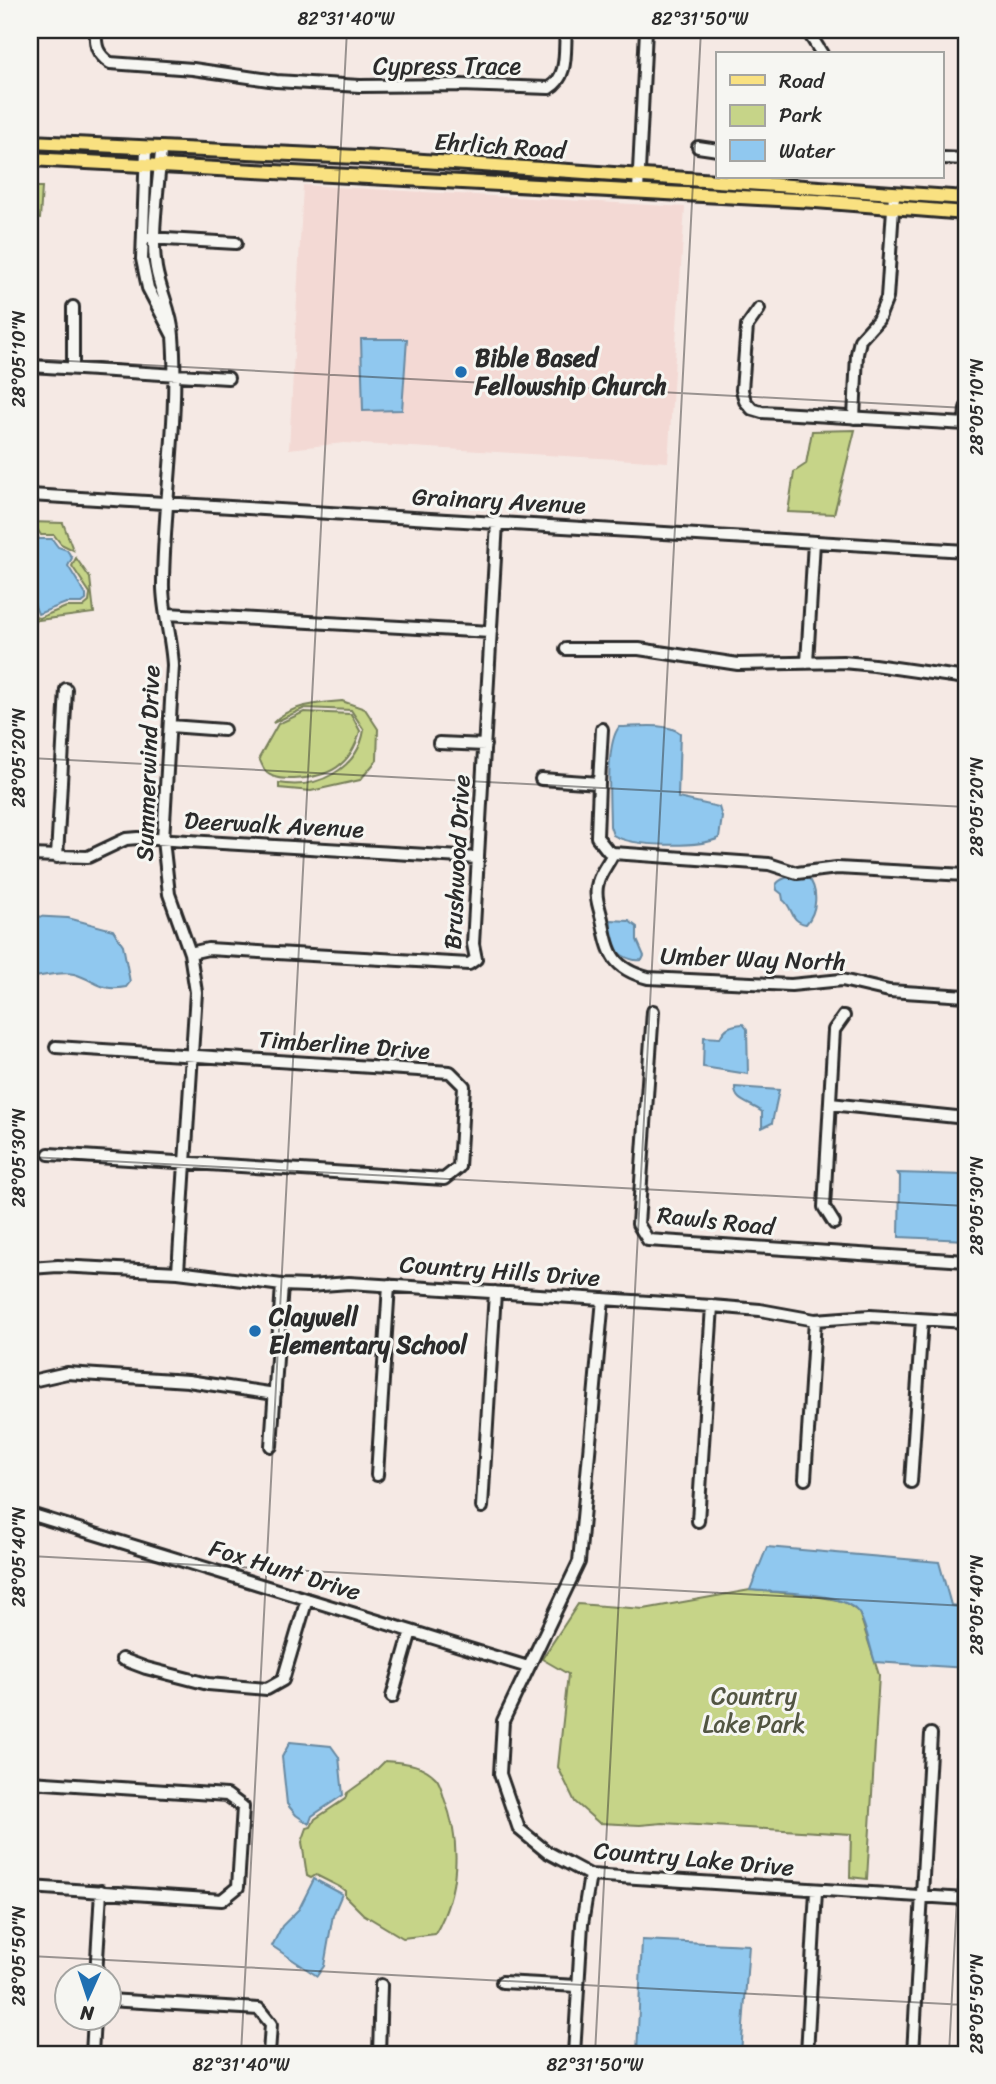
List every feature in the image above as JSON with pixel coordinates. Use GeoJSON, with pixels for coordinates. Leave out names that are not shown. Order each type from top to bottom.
{"type":"FeatureCollection","features":[{"type":"Feature","properties":{"kind":"main road","name":"Ehrlich Road"},"geometry":{"type":"LineString","coordinates":[[30,142],[380,158],[966,198]]}},
{"type":"Feature","properties":{"kind":"main road","name":"Ehrlich Road"},"geometry":{"type":"LineString","coordinates":[[30,159],[816,201],[966,213]]}},
{"type":"Feature","properties":{"kind":"street","name":"Cypress Trace"},"geometry":{"type":"LineString","coordinates":[[96,30],[95,43],[100,55],[110,63],[193,69],[276,81],[360,86],[549,88],[558,83],[563,73],[566,30]]}},
{"type":"Feature","properties":{"kind":"street"},"geometry":{"type":"LineString","coordinates":[[638,191],[646,30]]}},
{"type":"Feature","properties":{"kind":"street"},"geometry":{"type":"LineString","coordinates":[[807,30],[821,52]]}},
{"type":"Feature","properties":{"kind":"street"},"geometry":{"type":"LineString","coordinates":[[698,147],[716,150]]}},
{"type":"Feature","properties":{"kind":"street","name":"Summerwind Drive"},"geometry":{"type":"LineString","coordinates":[[146,149],[142,260],[148,288],[173,336]]}},
{"type":"Feature","properties":{"kind":"street","name":"Summerwind Drive"},"geometry":{"type":"LineString","coordinates":[[161,150],[155,238],[156,268],[172,325],[174,375],[162,586],[173,666],[163,839],[169,894],[190,953],[196,992],[178,1272]]}},
{"type":"Feature","properties":{"kind":"street"},"geometry":{"type":"LineString","coordinates":[[944,158],[966,159]]}},
{"type":"Feature","properties":{"kind":"street"},"geometry":{"type":"LineString","coordinates":[[854,418],[860,340],[878,320],[887,298],[894,194]]}},
{"type":"Feature","properties":{"kind":"street"},"geometry":{"type":"LineString","coordinates":[[142,237],[236,243]]}},
{"type":"Feature","properties":{"kind":"street"},"geometry":{"type":"LineString","coordinates":[[73,307],[73,368]]}},
{"type":"Feature","properties":{"kind":"street"},"geometry":{"type":"LineString","coordinates":[[759,309],[747,326],[742,390],[745,401],[752,410],[966,424],[966,408]]}},
{"type":"Feature","properties":{"kind":"street"},"geometry":{"type":"LineString","coordinates":[[30,366],[228,378]]}},
{"type":"Feature","properties":{"kind":"street","name":"Grainary Avenue"},"geometry":{"type":"LineString","coordinates":[[30,495],[966,551]]}},
{"type":"Feature","properties":{"kind":"street","name":"Brushwood Drive"},"geometry":{"type":"LineString","coordinates":[[190,953],[208,949],[469,964],[476,959],[473,944],[497,522]]}},
{"type":"Feature","properties":{"kind":"street"},"geometry":{"type":"LineString","coordinates":[[807,663],[814,542]]}},
{"type":"Feature","properties":{"kind":"street"},"geometry":{"type":"LineString","coordinates":[[167,614],[491,632]]}},
{"type":"Feature","properties":{"kind":"street"},"geometry":{"type":"LineString","coordinates":[[566,649],[639,649],[710,662],[738,664],[874,664],[966,678]]}},
{"type":"Feature","properties":{"kind":"street"},"geometry":{"type":"LineString","coordinates":[[57,857],[66,689]]}},
{"type":"Feature","properties":{"kind":"street"},"geometry":{"type":"LineString","coordinates":[[170,726],[224,730]]}},
{"type":"Feature","properties":{"kind":"street"},"geometry":{"type":"LineString","coordinates":[[602,729],[597,837],[608,851],[769,864],[797,873],[837,868],[966,875]]}},
{"type":"Feature","properties":{"kind":"street"},"geometry":{"type":"LineString","coordinates":[[439,743],[485,745]]}},
{"type":"Feature","properties":{"kind":"street"},"geometry":{"type":"LineString","coordinates":[[541,779],[598,783]]}},
{"type":"Feature","properties":{"kind":"street","name":"Deerwalk Avenue"},"geometry":{"type":"LineString","coordinates":[[30,855],[88,857],[126,839],[163,839],[478,858]]}},
{"type":"Feature","properties":{"kind":"street","name":"Umber Way North"},"geometry":{"type":"LineString","coordinates":[[613,853],[610,863],[598,879],[597,900],[609,951],[625,969],[636,974],[649,978],[791,985],[842,980],[889,991],[966,996]]}},
{"type":"Feature","properties":{"kind":"street","name":"Rawls Road"},"geometry":{"type":"LineString","coordinates":[[653,1011],[638,1224],[648,1240],[966,1261]]}},
{"type":"Feature","properties":{"kind":"street"},"geometry":{"type":"LineString","coordinates":[[834,1223],[824,1207],[834,1030],[844,1016]]}},
{"type":"Feature","properties":{"kind":"street","name":"Timberline Drive"},"geometry":{"type":"LineString","coordinates":[[49,1154],[444,1179],[460,1167],[464,1086],[450,1072],[56,1047]]}},
{"type":"Feature","properties":{"kind":"street"},"geometry":{"type":"LineString","coordinates":[[830,1104],[966,1118]]}},
{"type":"Feature","properties":{"kind":"street","name":"Country Hills Drive"},"geometry":{"type":"LineString","coordinates":[[30,1268],[58,1266],[178,1272],[282,1285],[349,1283],[712,1306],[760,1310],[815,1320],[870,1315],[966,1322]]}},
{"type":"Feature","properties":{"kind":"street"},"geometry":{"type":"LineString","coordinates":[[271,1446],[282,1285]]}},
{"type":"Feature","properties":{"kind":"street"},"geometry":{"type":"LineString","coordinates":[[377,1475],[388,1285]]}},
{"type":"Feature","properties":{"kind":"street"},"geometry":{"type":"LineString","coordinates":[[482,1507],[495,1292]]}},
{"type":"Feature","properties":{"kind":"street","name":"Country Lake Drive"},"geometry":{"type":"LineString","coordinates":[[603,1299],[579,1562],[503,1721],[500,1774],[519,1829],[547,1852],[590,1875],[966,1899]]}},
{"type":"Feature","properties":{"kind":"street"},"geometry":{"type":"LineString","coordinates":[[698,1521],[712,1306]]}},
{"type":"Feature","properties":{"kind":"street"},"geometry":{"type":"LineString","coordinates":[[805,1479],[815,1320]]}},
{"type":"Feature","properties":{"kind":"street"},"geometry":{"type":"LineString","coordinates":[[911,1482],[922,1320]]}},
{"type":"Feature","properties":{"kind":"street"},"geometry":{"type":"LineString","coordinates":[[36,1381],[67,1373],[188,1381],[275,1394]]}},
{"type":"Feature","properties":{"kind":"street","name":"Fox Hunt Drive"},"geometry":{"type":"LineString","coordinates":[[30,1514],[528,1667]]}},
{"type":"Feature","properties":{"kind":"street"},"geometry":{"type":"LineString","coordinates":[[122,1659],[208,1684],[267,1689],[283,1680],[307,1599]]}},
{"type":"Feature","properties":{"kind":"street"},"geometry":{"type":"LineString","coordinates":[[392,1697],[411,1631]]}},
{"type":"Feature","properties":{"kind":"street"},"geometry":{"type":"LineString","coordinates":[[913,2054],[931,1734]]}},
{"type":"Feature","properties":{"kind":"street"},"geometry":{"type":"LineString","coordinates":[[30,1782],[227,1794],[243,1807],[238,1886],[222,1900],[30,1887]]}},
{"type":"Feature","properties":{"kind":"street"},"geometry":{"type":"LineString","coordinates":[[574,2054],[582,1924],[590,1875]]}},
{"type":"Feature","properties":{"kind":"street"},"geometry":{"type":"LineString","coordinates":[[97,1962],[101,1891]]}},
{"type":"Feature","properties":{"kind":"street"},"geometry":{"type":"LineString","coordinates":[[807,2054],[816,1891]]}},
{"type":"Feature","properties":{"kind":"street"},"geometry":{"type":"LineString","coordinates":[[502,1982],[578,1986]]}},
{"type":"Feature","properties":{"kind":"street"},"geometry":{"type":"LineString","coordinates":[[379,2054],[381,1985]]}},
{"type":"Feature","properties":{"kind":"street"},"geometry":{"type":"LineString","coordinates":[[122,2001],[259,2010],[271,2024],[269,2054]]}},
{"type":"Feature","properties":{"kind":"street"},"geometry":{"type":"LineString","coordinates":[[92,2054],[93,2032]]}},
{"type":"Feature","properties":{"kind":"shaded area"},"geometry":{"type":"Polygon","coordinates":[[[303,185],[685,207],[668,462],[344,443],[289,449],[303,185]]]}},
{"type":"Feature","properties":{"kind":"green space"},"geometry":{"type":"Polygon","coordinates":[[[30,187],[42,187],[40,219],[30,218],[30,187]]]}},
{"type":"Feature","properties":{"kind":"green space"},"geometry":{"type":"Polygon","coordinates":[[[855,430],[834,514],[788,512],[794,472],[806,464],[812,431],[855,430]]]}},
{"type":"Feature","properties":{"kind":"green space"},"geometry":{"type":"Polygon","coordinates":[[[30,522],[63,523],[73,550],[61,544],[54,535],[41,535],[35,526],[30,526],[30,522]]]}},
{"type":"Feature","properties":{"kind":"green space"},"geometry":{"type":"Polygon","coordinates":[[[76,558],[90,578],[94,613],[30,621],[30,606],[35,617],[39,618],[66,607],[83,607],[89,602],[90,593],[72,566],[76,558]]]}},
{"type":"Feature","properties":{"kind":"green space"},"geometry":{"type":"Polygon","coordinates":[[[342,701],[365,709],[378,729],[377,760],[360,780],[311,791],[279,788],[279,783],[307,783],[334,774],[354,756],[364,730],[351,710],[305,708],[273,723],[287,712],[296,709],[342,701]]]}},
{"type":"Feature","properties":{"kind":"green space"},"geometry":{"type":"Polygon","coordinates":[[[304,712],[351,714],[360,731],[351,753],[337,767],[318,776],[291,779],[270,775],[259,758],[278,724],[304,712]]]}},
{"type":"Feature","properties":{"kind":"green space","name":"Country Lake Park"},"geometry":{"type":"Polygon","coordinates":[[[750,1590],[843,1601],[859,1612],[879,1675],[867,1879],[850,1877],[851,1834],[663,1823],[599,1823],[575,1802],[558,1767],[568,1674],[542,1659],[578,1604],[644,1609],[750,1590]]]}},
{"type":"Feature","properties":{"kind":"green space"},"geometry":{"type":"Polygon","coordinates":[[[385,1761],[412,1765],[431,1773],[440,1784],[450,1815],[455,1850],[453,1884],[443,1918],[435,1934],[403,1938],[363,1914],[340,1887],[316,1875],[311,1878],[307,1876],[302,1842],[307,1828],[311,1827],[315,1819],[345,1799],[347,1793],[385,1761]]]}},
{"type":"Feature","properties":{"kind":"water"},"geometry":{"type":"Polygon","coordinates":[[[361,339],[407,339],[402,410],[363,411],[361,339]]]}},
{"type":"Feature","properties":{"kind":"water"},"geometry":{"type":"Polygon","coordinates":[[[33,530],[39,539],[52,539],[58,547],[67,550],[72,558],[68,566],[86,595],[86,600],[82,603],[66,603],[38,614],[30,593],[30,573],[34,560],[30,531],[33,530]]]}},
{"type":"Feature","properties":{"kind":"water"},"geometry":{"type":"Polygon","coordinates":[[[659,726],[680,733],[678,798],[719,807],[722,817],[719,838],[666,845],[635,842],[613,835],[610,826],[610,760],[619,727],[659,726]]]}},
{"type":"Feature","properties":{"kind":"water"},"geometry":{"type":"Polygon","coordinates":[[[808,877],[814,888],[815,901],[806,924],[794,917],[776,885],[782,879],[808,877]]]}},
{"type":"Feature","properties":{"kind":"water"},"geometry":{"type":"Polygon","coordinates":[[[30,916],[68,918],[113,930],[123,945],[130,982],[126,987],[110,988],[69,973],[30,978],[30,916]]]}},
{"type":"Feature","properties":{"kind":"water"},"geometry":{"type":"Polygon","coordinates":[[[611,920],[629,921],[637,927],[637,940],[644,956],[642,960],[627,958],[617,952],[611,943],[611,920]]]}},
{"type":"Feature","properties":{"kind":"water"},"geometry":{"type":"Polygon","coordinates":[[[743,1024],[747,1029],[748,1074],[703,1067],[704,1037],[720,1038],[729,1027],[743,1024]]]}},
{"type":"Feature","properties":{"kind":"water"},"geometry":{"type":"Polygon","coordinates":[[[735,1087],[779,1090],[772,1123],[762,1128],[762,1112],[740,1100],[735,1087]]]}},
{"type":"Feature","properties":{"kind":"water"},"geometry":{"type":"Polygon","coordinates":[[[897,1173],[966,1175],[966,1240],[899,1237],[900,1176],[897,1173]]]}},
{"type":"Feature","properties":{"kind":"water"},"geometry":{"type":"Polygon","coordinates":[[[767,1547],[939,1562],[951,1605],[966,1607],[966,1668],[875,1662],[860,1615],[853,1607],[841,1601],[810,1594],[750,1590],[767,1547]]]}},
{"type":"Feature","properties":{"kind":"water"},"geometry":{"type":"Polygon","coordinates":[[[290,1742],[331,1746],[339,1757],[343,1795],[312,1816],[309,1824],[287,1804],[282,1757],[290,1742]]]}},
{"type":"Feature","properties":{"kind":"water"},"geometry":{"type":"Polygon","coordinates":[[[314,1879],[342,1894],[333,1915],[324,1966],[317,1976],[272,1946],[282,1926],[299,1909],[314,1879]]]}},
{"type":"Feature","properties":{"kind":"water"},"geometry":{"type":"Polygon","coordinates":[[[642,1940],[749,1945],[741,2054],[637,2054],[642,1940]]]}},
{"type":"Feature","properties":{"kind":"place","name":"Bible Based Fellowship Church"},"geometry":{"type":"Point","coordinates":[461,372]}},
{"type":"Feature","properties":{"kind":"place","name":"Claywell Elementary School"},"geometry":{"type":"Point","coordinates":[255,1331]}}]}
